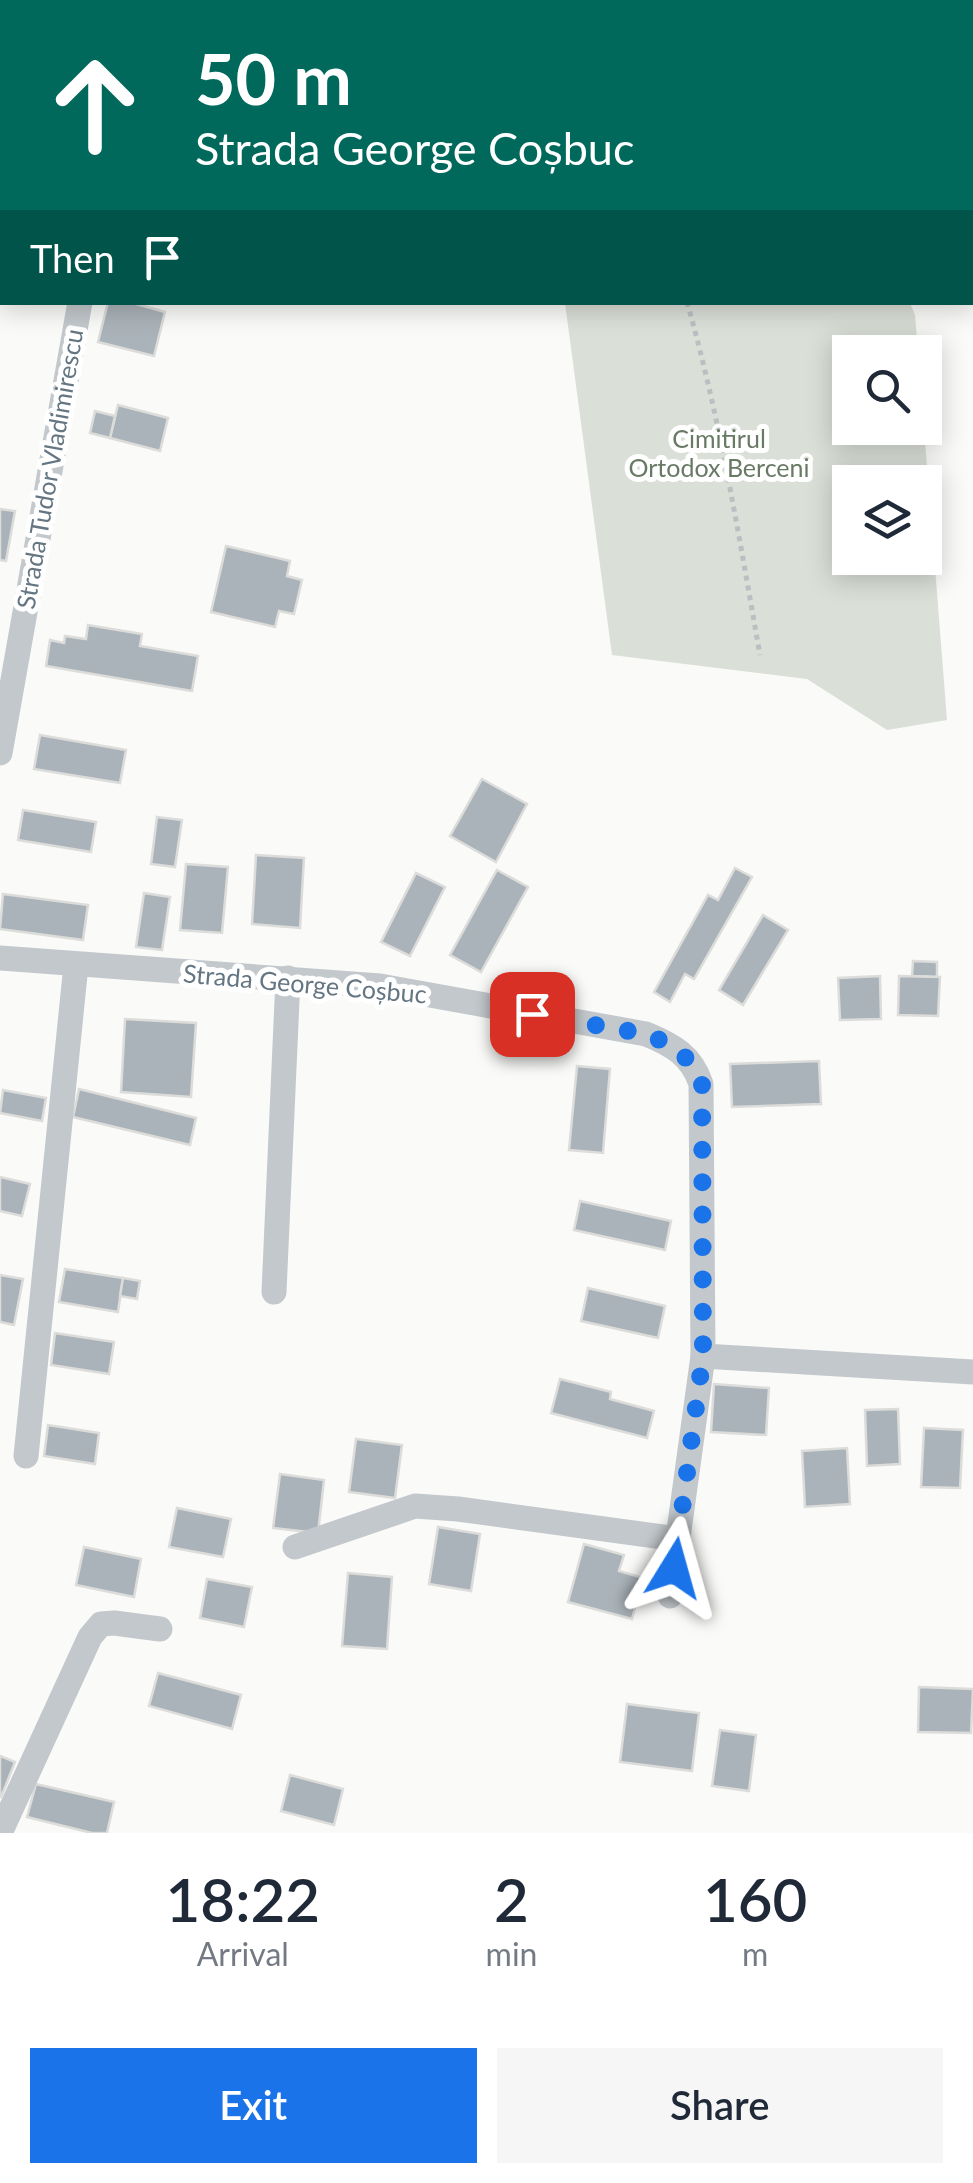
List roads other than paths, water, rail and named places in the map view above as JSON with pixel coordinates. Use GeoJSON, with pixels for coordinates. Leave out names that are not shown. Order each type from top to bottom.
{"type":"FeatureCollection","features":[{"type":"Feature","properties":{"kind":"street","name":"Strada Tudor Vladimirescu"},"geometry":{"type":"LineString","coordinates":[[0,754],[79,305]]}},
{"type":"Feature","properties":{"kind":"street","name":"Strada George Coșbuc"},"geometry":{"type":"LineString","coordinates":[[0,958],[380,986],[646,1034],[687,1057],[702,1084],[703,1356],[670,1596]]}},
{"type":"Feature","properties":{"kind":"street"},"geometry":{"type":"LineString","coordinates":[[26,1456],[76,965]]}},
{"type":"Feature","properties":{"kind":"street"},"geometry":{"type":"LineString","coordinates":[[274,1292],[288,978]]}},
{"type":"Feature","properties":{"kind":"street"},"geometry":{"type":"LineString","coordinates":[[703,1356],[973,1372]]}},
{"type":"Feature","properties":{"kind":"street"},"geometry":{"type":"LineString","coordinates":[[295,1548],[415,1506],[678,1539]]}},
{"type":"Feature","properties":{"kind":"street"},"geometry":{"type":"LineString","coordinates":[[0,1833],[90,1637],[101,1624],[160,1629]]}},
{"type":"Feature","properties":{"kind":"park label","name":"Cimitirul Ortodox Berceni"},"geometry":{"type":"Point","coordinates":[719,454]}}]}
